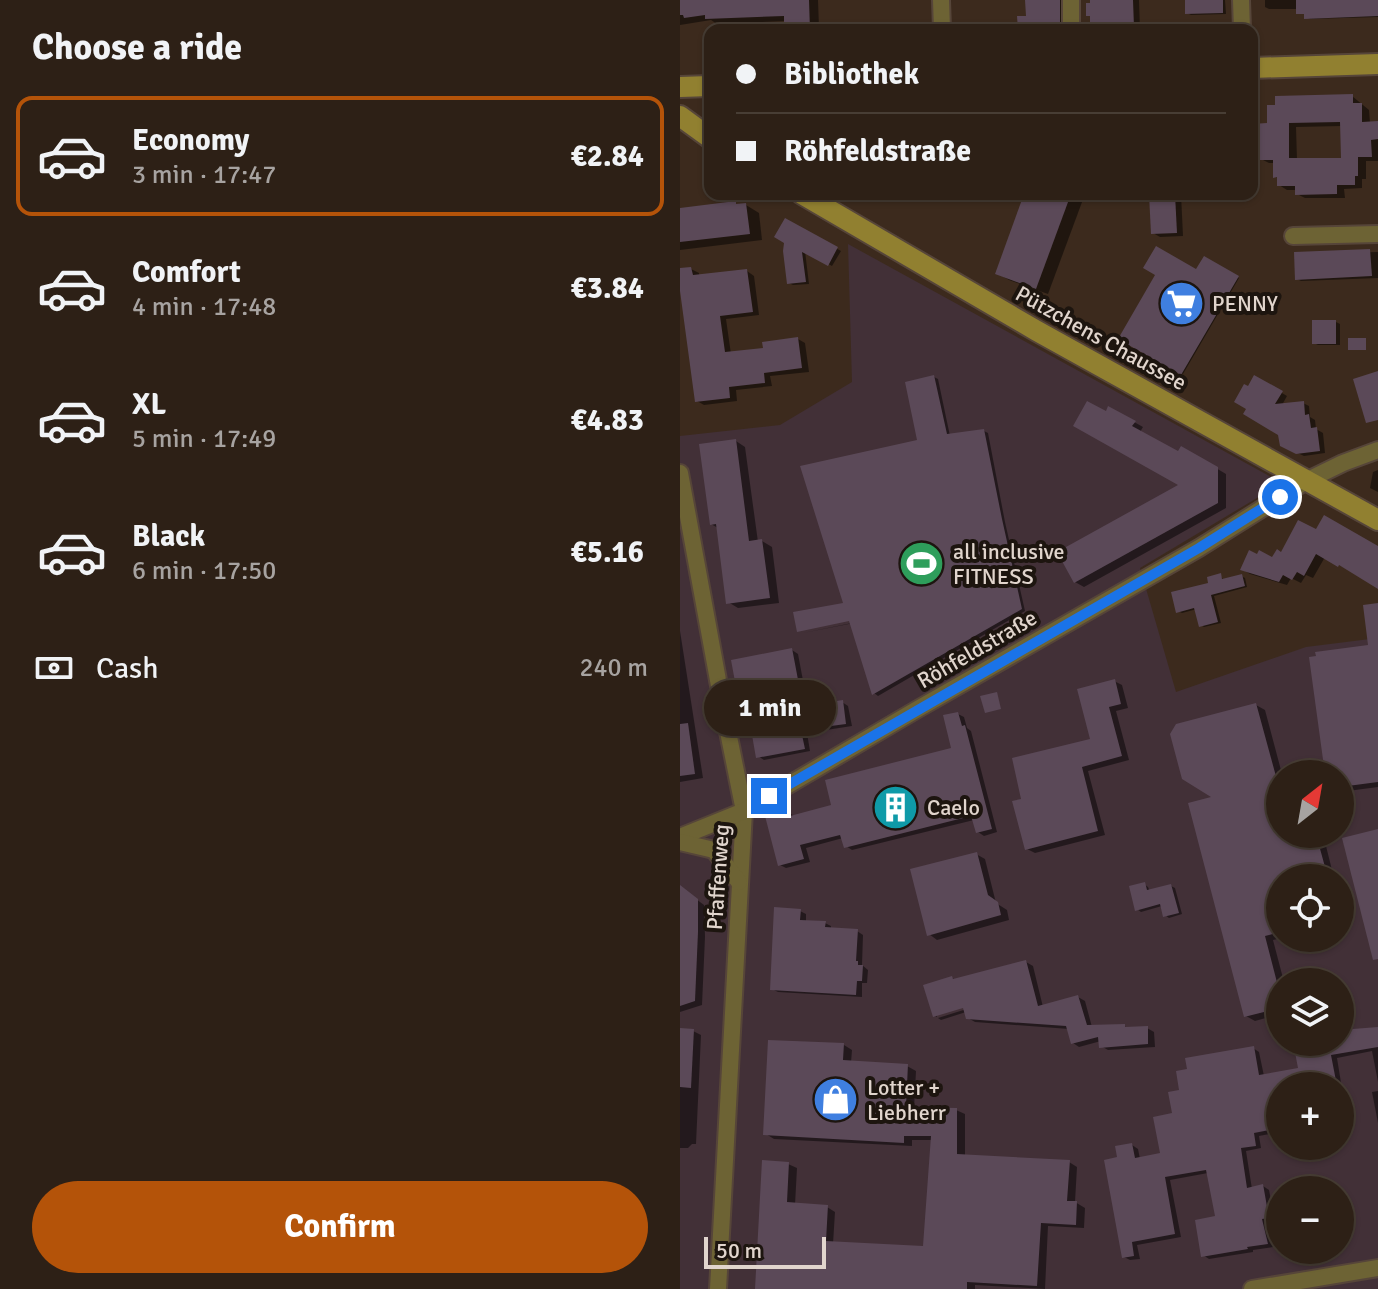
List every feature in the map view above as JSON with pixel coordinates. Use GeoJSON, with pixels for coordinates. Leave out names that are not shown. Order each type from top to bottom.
{"type":"FeatureCollection","features":[{"type":"Feature","properties":{"kind":"street"},"geometry":{"type":"LineString","coordinates":[[941,0],[942,24]]}},
{"type":"Feature","properties":{"kind":"street"},"geometry":{"type":"LineString","coordinates":[[1071,0],[1071,24]]}},
{"type":"Feature","properties":{"kind":"street"},"geometry":{"type":"LineString","coordinates":[[1241,0],[1242,24]]}},
{"type":"Feature","properties":{"kind":"street"},"geometry":{"type":"LineString","coordinates":[[1258,68],[1378,64]]}},
{"type":"Feature","properties":{"kind":"street"},"geometry":{"type":"LineString","coordinates":[[680,87],[704,86]]}},
{"type":"Feature","properties":{"kind":"street"},"geometry":{"type":"LineString","coordinates":[[680,116],[704,134]]}},
{"type":"Feature","properties":{"kind":"street","name":"Pützchens Chaussee"},"geometry":{"type":"LineString","coordinates":[[812,200],[1037,331],[1378,520]]}},
{"type":"Feature","properties":{"kind":"street"},"geometry":{"type":"LineString","coordinates":[[1293,236],[1378,234]]}},
{"type":"Feature","properties":{"kind":"street","name":"Röhfeldstraße"},"geometry":{"type":"LineString","coordinates":[[680,840],[744,811],[1199,548],[1306,481],[1378,450]]}},
{"type":"Feature","properties":{"kind":"street","name":"Pfaffenweg"},"geometry":{"type":"LineString","coordinates":[[680,473],[744,811],[718,1289]]}},
{"type":"Feature","properties":{"kind":"street","name":"Röhfeldstraße"},"geometry":{"type":"LineString","coordinates":[[680,840],[714,850],[739,882]]}},
{"type":"Feature","properties":{"kind":"street"},"geometry":{"type":"LineString","coordinates":[[1252,1289],[1378,1268]]}},
{"type":"Feature","properties":{"kind":"shaded area"},"geometry":{"type":"Polygon","coordinates":[[[848,244],[1282,483],[1140,568],[1176,692],[1306,647],[1378,638],[1378,1289],[680,1289],[680,436],[780,425],[852,382],[848,244]]]}},
{"type":"Feature","properties":{"kind":"building"},"geometry":{"type":"Polygon","coordinates":[[[680,0],[809,0],[810,24],[784,24],[784,16],[705,19],[705,15],[684,18],[680,15],[680,0]]]}},
{"type":"Feature","properties":{"kind":"building"},"geometry":{"type":"Polygon","coordinates":[[[1025,0],[1060,0],[1060,24],[1018,24],[1017,16],[1026,16],[1025,0]]]}},
{"type":"Feature","properties":{"kind":"building"},"geometry":{"type":"Polygon","coordinates":[[[1090,0],[1133,0],[1134,24],[1090,24],[1090,16],[1086,16],[1086,3],[1090,0]]]}},
{"type":"Feature","properties":{"kind":"building"},"geometry":{"type":"Polygon","coordinates":[[[1185,0],[1223,0],[1223,13],[1185,14],[1185,0]]]}},
{"type":"Feature","properties":{"kind":"building"},"geometry":{"type":"Polygon","coordinates":[[[1296,0],[1378,0],[1378,16],[1304,19],[1304,14],[1296,14],[1296,0]]]}},
{"type":"Feature","properties":{"kind":"building"},"geometry":{"type":"Polygon","coordinates":[[[1353,94],[1353,103],[1362,103],[1362,122],[1378,121],[1378,139],[1371,140],[1372,157],[1358,157],[1355,185],[1337,185],[1337,194],[1295,195],[1295,186],[1277,186],[1277,177],[1273,178],[1273,160],[1259,160],[1258,142],[1258,124],[1267,123],[1267,105],[1275,105],[1275,96],[1353,94]],[[1340,122],[1289,123],[1289,158],[1341,158],[1340,122]]]}},
{"type":"Feature","properties":{"kind":"building"},"geometry":{"type":"Polygon","coordinates":[[[1022,200],[1069,200],[1036,289],[995,274],[1022,200]]]}},
{"type":"Feature","properties":{"kind":"building"},"geometry":{"type":"Polygon","coordinates":[[[1149,200],[1175,200],[1177,233],[1151,234],[1149,200]]]}},
{"type":"Feature","properties":{"kind":"building"},"geometry":{"type":"Polygon","coordinates":[[[736,201],[736,204],[746,203],[750,234],[680,242],[680,208],[736,201]]]}},
{"type":"Feature","properties":{"kind":"building"},"geometry":{"type":"Polygon","coordinates":[[[785,218],[838,247],[828,266],[802,252],[806,282],[787,284],[784,243],[774,237],[785,218]]]}},
{"type":"Feature","properties":{"kind":"building","name":"PENNY"},"geometry":{"type":"Polygon","coordinates":[[[1156,246],[1196,269],[1204,256],[1239,276],[1181,375],[1118,339],[1155,275],[1143,268],[1156,246]]]}},
{"type":"Feature","properties":{"kind":"building"},"geometry":{"type":"Polygon","coordinates":[[[1370,249],[1372,276],[1295,280],[1294,252],[1370,249]]]}},
{"type":"Feature","properties":{"kind":"building"},"geometry":{"type":"Polygon","coordinates":[[[691,267],[693,275],[747,269],[753,312],[720,316],[725,352],[763,348],[762,342],[798,337],[802,368],[764,373],[765,383],[729,387],[730,398],[695,402],[680,291],[680,268],[691,267]]]}},
{"type":"Feature","properties":{"kind":"building"},"geometry":{"type":"Polygon","coordinates":[[[1312,320],[1336,320],[1336,344],[1312,344],[1312,320]]]}},
{"type":"Feature","properties":{"kind":"building"},"geometry":{"type":"Polygon","coordinates":[[[1348,338],[1366,338],[1366,350],[1348,350],[1348,338]]]}},
{"type":"Feature","properties":{"kind":"building"},"geometry":{"type":"Polygon","coordinates":[[[1378,371],[1378,420],[1366,423],[1353,379],[1378,371]]]}},
{"type":"Feature","properties":{"kind":"building","name":"all inclusive FITNESS"},"geometry":{"type":"Polygon","coordinates":[[[934,375],[947,434],[984,429],[1022,609],[872,695],[849,621],[797,632],[793,612],[843,603],[800,466],[917,440],[905,382],[934,375]]]}},
{"type":"Feature","properties":{"kind":"building"},"geometry":{"type":"Polygon","coordinates":[[[1254,375],[1283,391],[1275,404],[1304,401],[1305,415],[1309,414],[1311,428],[1317,427],[1320,451],[1296,454],[1280,446],[1278,435],[1243,414],[1246,409],[1234,402],[1244,384],[1248,386],[1254,375]]]}},
{"type":"Feature","properties":{"kind":"building"},"geometry":{"type":"Polygon","coordinates":[[[1087,401],[1106,411],[1108,406],[1136,421],[1132,426],[1178,451],[1181,446],[1218,467],[1218,503],[1074,583],[1057,552],[1178,485],[1073,426],[1087,401]]]}},
{"type":"Feature","properties":{"kind":"building"},"geometry":{"type":"Polygon","coordinates":[[[736,439],[749,541],[762,539],[770,598],[726,604],[716,524],[710,525],[699,444],[736,439]]]}},
{"type":"Feature","properties":{"kind":"building"},"geometry":{"type":"Polygon","coordinates":[[[1324,515],[1378,546],[1378,589],[1316,554],[1304,576],[1297,572],[1292,580],[1283,575],[1279,582],[1240,570],[1249,550],[1257,554],[1259,550],[1272,557],[1277,549],[1281,552],[1298,520],[1316,529],[1324,515]]]}},
{"type":"Feature","properties":{"kind":"building"},"geometry":{"type":"Polygon","coordinates":[[[1221,573],[1222,579],[1242,574],[1245,586],[1211,595],[1218,622],[1199,627],[1194,608],[1176,613],[1171,592],[1208,583],[1207,577],[1221,573]]]}},
{"type":"Feature","properties":{"kind":"building"},"geometry":{"type":"Polygon","coordinates":[[[1378,603],[1378,782],[1354,785],[1354,760],[1323,760],[1309,657],[1316,656],[1315,652],[1368,645],[1363,605],[1378,603]]]}},
{"type":"Feature","properties":{"kind":"building"},"geometry":{"type":"Polygon","coordinates":[[[792,648],[803,706],[843,700],[846,724],[801,730],[805,749],[756,758],[748,712],[741,714],[731,660],[792,648]]]}},
{"type":"Feature","properties":{"kind":"building"},"geometry":{"type":"Polygon","coordinates":[[[1115,679],[1121,704],[1109,707],[1122,756],[1082,767],[1098,831],[1025,850],[1012,801],[1021,799],[1012,758],[1090,739],[1077,689],[1115,679]]]}},
{"type":"Feature","properties":{"kind":"building"},"geometry":{"type":"Polygon","coordinates":[[[997,692],[1001,709],[985,713],[980,696],[997,692]]]}},
{"type":"Feature","properties":{"kind":"building"},"geometry":{"type":"Polygon","coordinates":[[[1256,703],[1272,760],[1266,760],[1266,848],[1320,848],[1324,864],[1266,864],[1266,952],[1269,952],[1273,968],[1266,968],[1266,1012],[1244,1017],[1188,803],[1211,797],[1182,779],[1170,734],[1176,724],[1256,703]]]}},
{"type":"Feature","properties":{"kind":"building","name":"Caelo"},"geometry":{"type":"Polygon","coordinates":[[[958,712],[962,726],[965,725],[992,829],[976,833],[971,816],[844,848],[840,835],[800,845],[804,859],[778,866],[765,816],[788,810],[790,816],[831,805],[825,780],[951,748],[943,715],[958,712]]]}},
{"type":"Feature","properties":{"kind":"building"},"geometry":{"type":"Polygon","coordinates":[[[688,723],[695,774],[680,776],[680,724],[688,723]]]}},
{"type":"Feature","properties":{"kind":"building"},"geometry":{"type":"Polygon","coordinates":[[[1378,829],[1378,959],[1373,960],[1354,885],[1354,864],[1349,864],[1345,848],[1354,848],[1354,835],[1378,829]]]}},
{"type":"Feature","properties":{"kind":"building"},"geometry":{"type":"Polygon","coordinates":[[[977,852],[988,895],[998,902],[1001,915],[927,936],[910,869],[977,852]]]}},
{"type":"Feature","properties":{"kind":"building"},"geometry":{"type":"Polygon","coordinates":[[[1145,882],[1147,890],[1171,884],[1179,913],[1163,917],[1160,904],[1135,911],[1129,886],[1145,882]]]}},
{"type":"Feature","properties":{"kind":"building"},"geometry":{"type":"Polygon","coordinates":[[[680,885],[698,899],[698,932],[695,1001],[680,1006],[680,885]]]}},
{"type":"Feature","properties":{"kind":"building"},"geometry":{"type":"Polygon","coordinates":[[[774,907],[801,909],[800,920],[826,921],[825,927],[858,929],[856,961],[858,965],[863,965],[862,981],[857,981],[856,995],[770,990],[774,907]]]}},
{"type":"Feature","properties":{"kind":"building"},"geometry":{"type":"Polygon","coordinates":[[[1026,960],[1038,1006],[1078,995],[1087,1025],[1148,1026],[1148,1044],[1099,1048],[1098,1037],[1071,1044],[1066,1026],[966,1019],[963,1008],[933,1017],[923,985],[1026,960]]]}},
{"type":"Feature","properties":{"kind":"building"},"geometry":{"type":"Polygon","coordinates":[[[1378,1027],[1378,1047],[1354,1051],[1354,1029],[1378,1027]]]}},
{"type":"Feature","properties":{"kind":"building"},"geometry":{"type":"Polygon","coordinates":[[[680,1028],[694,1029],[691,1088],[680,1087],[680,1028]]]}},
{"type":"Feature","properties":{"kind":"building"},"geometry":{"type":"Polygon","coordinates":[[[768,1040],[844,1043],[843,1060],[908,1064],[906,1107],[957,1108],[957,1154],[1070,1160],[1067,1201],[1077,1201],[1076,1225],[1041,1223],[1037,1286],[967,1282],[967,1289],[755,1289],[762,1160],[789,1162],[787,1202],[828,1205],[826,1241],[923,1246],[931,1136],[904,1136],[904,1143],[763,1135],[768,1040]]]}},
{"type":"Feature","properties":{"kind":"building"},"geometry":{"type":"Polygon","coordinates":[[[1254,1046],[1259,1075],[1266,1074],[1266,1131],[1254,1133],[1256,1146],[1241,1148],[1247,1188],[1263,1184],[1266,1218],[1262,1219],[1266,1244],[1201,1257],[1195,1220],[1215,1216],[1206,1170],[1165,1177],[1175,1234],[1132,1242],[1134,1256],[1122,1258],[1104,1160],[1117,1157],[1115,1146],[1132,1143],[1135,1158],[1160,1153],[1153,1117],[1172,1113],[1168,1092],[1179,1090],[1176,1071],[1187,1069],[1185,1058],[1254,1046]]]}},
{"type":"Feature","properties":{"kind":"building"},"geometry":{"type":"Polygon","coordinates":[[[1296,1056],[1331,1056],[1334,1072],[1276,1072],[1298,1068],[1296,1056]]]}},
{"type":"Feature","properties":{"kind":"place","name":"PENNY"},"geometry":{"type":"Point","coordinates":[1181,303]}},
{"type":"Feature","properties":{"kind":"place","name":"all inclusive FITNESS"},"geometry":{"type":"Point","coordinates":[922,564]}},
{"type":"Feature","properties":{"kind":"place","name":"Caelo"},"geometry":{"type":"Point","coordinates":[896,807]}},
{"type":"Feature","properties":{"kind":"place","name":"Lotter + Liebherr"},"geometry":{"type":"Point","coordinates":[836,1100]}},
{"type":"Feature","properties":{"kind":"route"},"geometry":{"type":"LineString","coordinates":[[769,796],[1199,548],[1280,497]]}}]}
